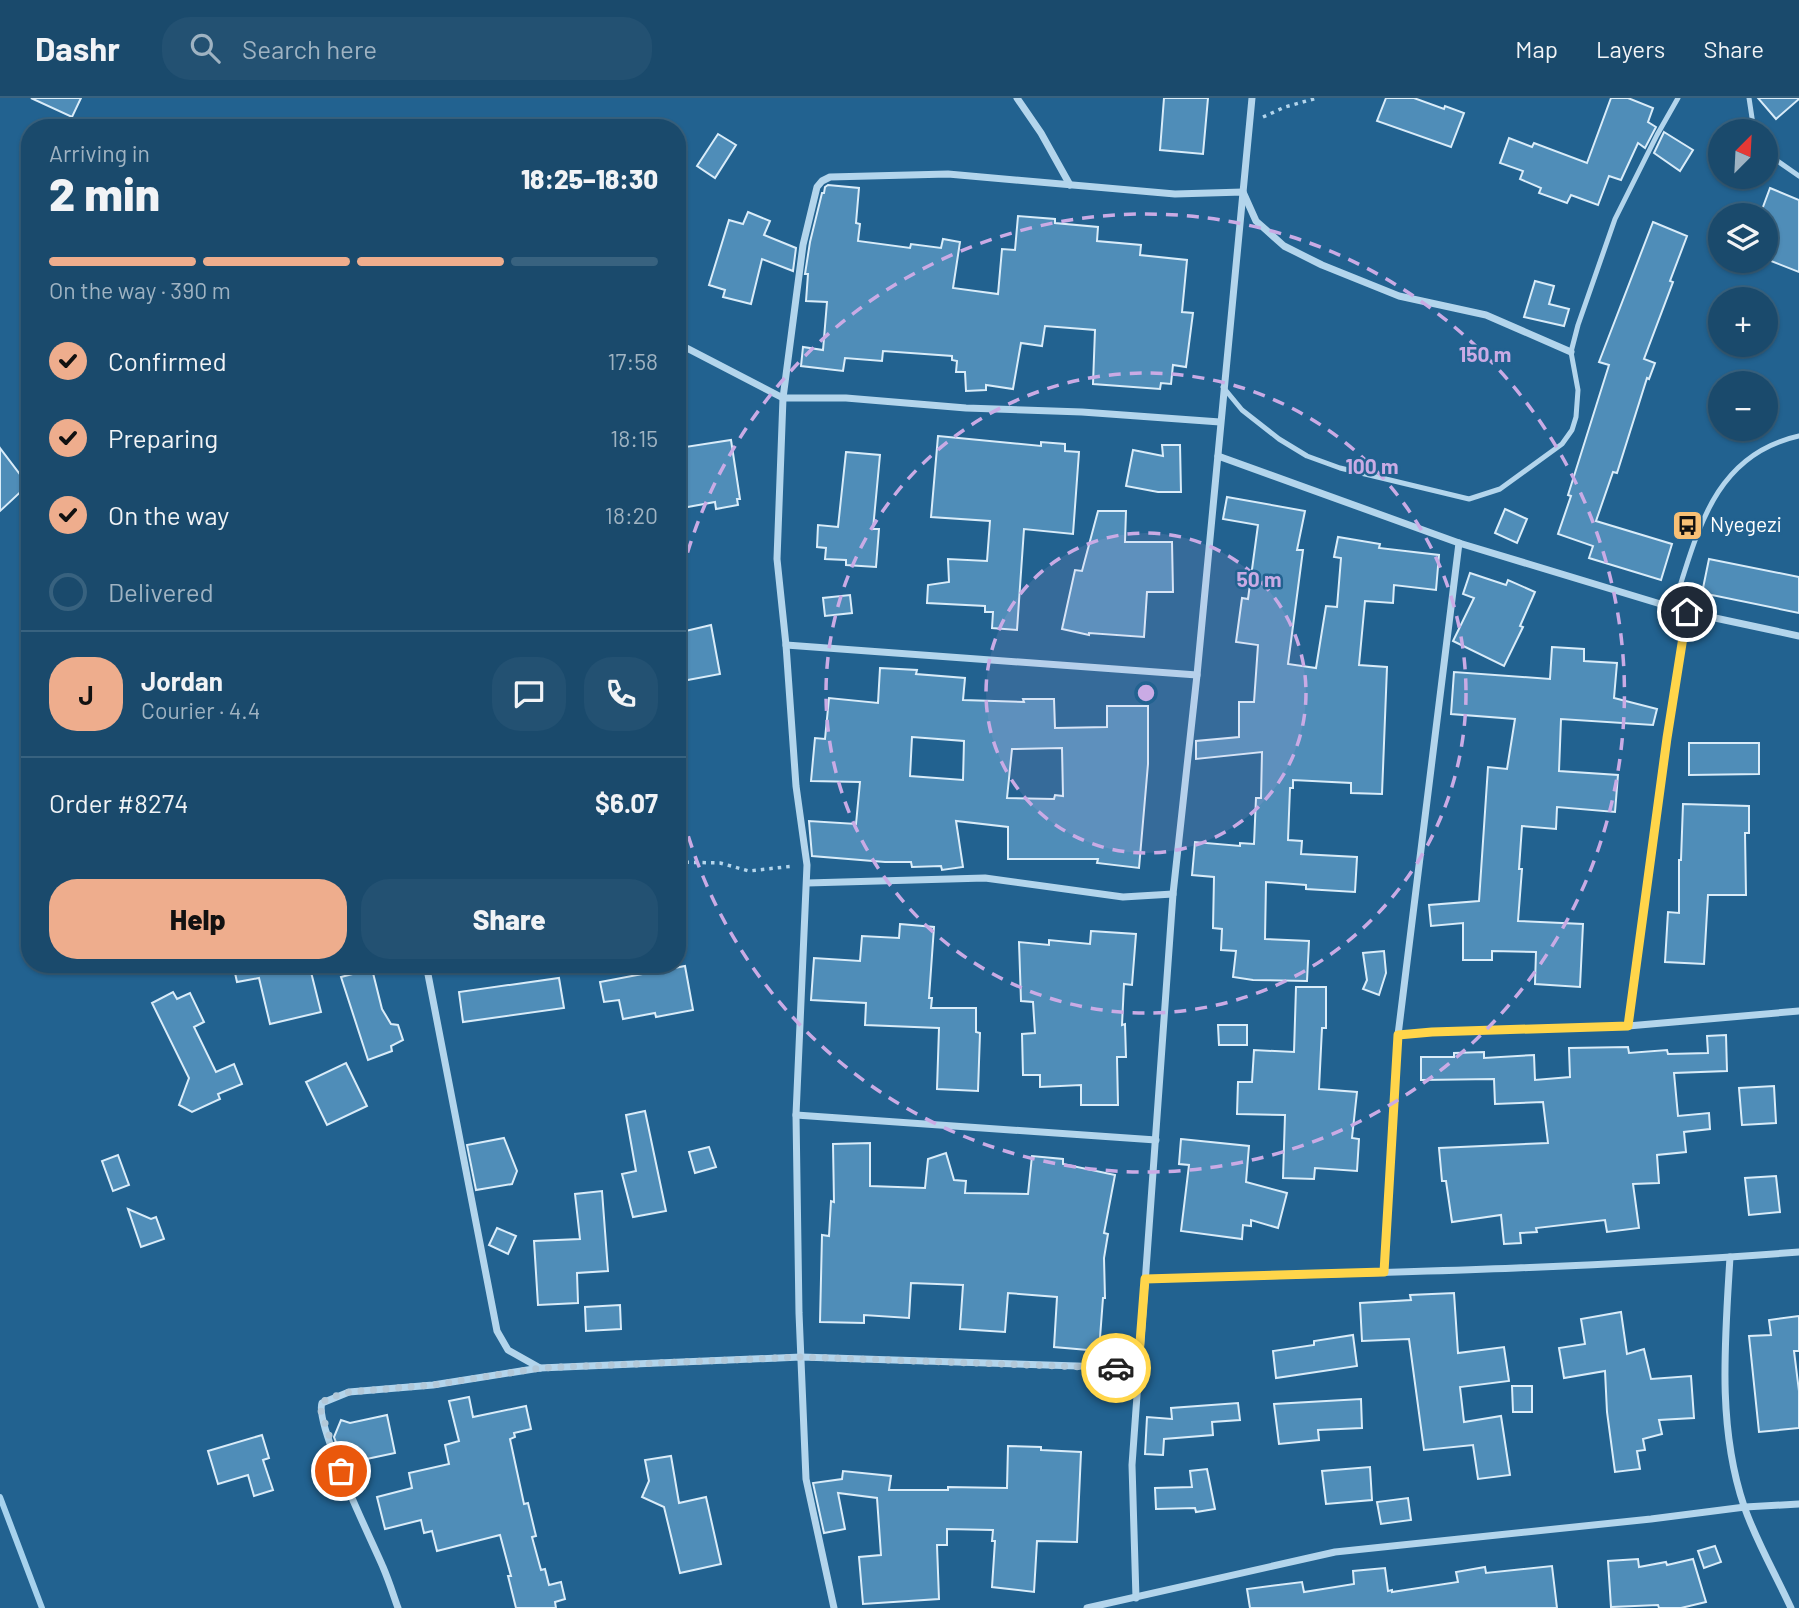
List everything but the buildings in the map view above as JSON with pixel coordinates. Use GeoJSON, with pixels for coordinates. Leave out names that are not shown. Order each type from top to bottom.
{"type":"FeatureCollection","features":[{"type":"Feature","properties":{"kind":"street"},"geometry":{"type":"LineString","coordinates":[[1017,98],[1041,133],[1070,186]]}},
{"type":"Feature","properties":{"kind":"street"},"geometry":{"type":"LineString","coordinates":[[1136,1598],[1132,1465],[1173,894],[1197,675],[1252,98]]}},
{"type":"Feature","properties":{"kind":"street"},"geometry":{"type":"LineString","coordinates":[[834,1608],[806,1479],[796,1115],[807,865],[796,786],[777,559],[783,398],[803,245],[812,201],[822,181],[830,177],[948,174],[1175,194],[1243,192]]}},
{"type":"Feature","properties":{"kind":"street"},"geometry":{"type":"LineString","coordinates":[[1243,192],[1256,221],[1284,246],[1322,265],[1399,296],[1486,315],[1571,352]]}},
{"type":"Feature","properties":{"kind":"street"},"geometry":{"type":"LineString","coordinates":[[686,348],[783,398],[846,398],[966,408],[1082,412],[1220,422]]}},
{"type":"Feature","properties":{"kind":"street"},"geometry":{"type":"LineString","coordinates":[[1218,456],[1459,543],[1687,612],[1799,636]]}},
{"type":"Feature","properties":{"kind":"street"},"geometry":{"type":"LineString","coordinates":[[1384,1272],[1398,1035],[1459,543]]}},
{"type":"Feature","properties":{"kind":"street"},"geometry":{"type":"LineString","coordinates":[[1628,1026],[1687,612]]}},
{"type":"Feature","properties":{"kind":"street"},"geometry":{"type":"LineString","coordinates":[[786,645],[1197,675]]}},
{"type":"Feature","properties":{"kind":"street"},"geometry":{"type":"LineString","coordinates":[[807,883],[985,878],[1123,897],[1173,894]]}},
{"type":"Feature","properties":{"kind":"street"},"geometry":{"type":"LineString","coordinates":[[428,973],[497,1331],[508,1350],[540,1368]]}},
{"type":"Feature","properties":{"kind":"street"},"geometry":{"type":"LineString","coordinates":[[1398,1035],[1628,1026],[1799,1011]]}},
{"type":"Feature","properties":{"kind":"street"},"geometry":{"type":"LineString","coordinates":[[796,1115],[1156,1140]]}},
{"type":"Feature","properties":{"kind":"street"},"geometry":{"type":"LineString","coordinates":[[1145,1279],[1384,1272],[1799,1252]]}},
{"type":"Feature","properties":{"kind":"street"},"geometry":{"type":"LineString","coordinates":[[1730,1257],[1724,1360],[1728,1444],[1745,1507],[1791,1608]]}},
{"type":"Feature","properties":{"kind":"street"},"geometry":{"type":"LineString","coordinates":[[398,1608],[334,1453],[321,1413],[322,1403],[349,1392],[433,1385],[540,1368],[801,1357],[1138,1368]]}},
{"type":"Feature","properties":{"kind":"street"},"geometry":{"type":"LineString","coordinates":[[1092,1608],[1335,1552],[1651,1520],[1745,1507],[1799,1504]]}},
{"type":"Feature","properties":{"kind":"lane"},"geometry":{"type":"LineString","coordinates":[[1223,387],[1242,410],[1279,439],[1307,456],[1340,468],[1469,499],[1500,489],[1562,444],[1572,430],[1578,390],[1571,352],[1587,297],[1615,219],[1678,98]]}},
{"type":"Feature","properties":{"kind":"lane"},"geometry":{"type":"LineString","coordinates":[[1749,98],[1752,119]]}},
{"type":"Feature","properties":{"kind":"lane"},"geometry":{"type":"LineString","coordinates":[[1778,161],[1799,176]]}},
{"type":"Feature","properties":{"kind":"lane"},"geometry":{"type":"LineString","coordinates":[[1673,608],[1702,519],[1719,489],[1735,470],[1757,453],[1777,441],[1799,436]]}},
{"type":"Feature","properties":{"kind":"path"},"geometry":{"type":"LineString","coordinates":[[1250,122],[1285,107],[1317,98]]}},
{"type":"Feature","properties":{"kind":"path"},"geometry":{"type":"LineString","coordinates":[[686,862],[720,863],[749,871],[807,865]]}},
{"type":"Feature","properties":{"kind":"waterway"},"geometry":{"type":"LineString","coordinates":[[0,1497],[42,1608]]}},
{"type":"Feature","properties":{"kind":"way so far"},"geometry":{"type":"LineString","coordinates":[[341,1471],[320,1408],[328,1398],[349,1392],[433,1385],[540,1368],[801,1357],[1116,1368]]}},
{"type":"Feature","properties":{"kind":"place","name":"Nyegezi"},"geometry":{"type":"Point","coordinates":[1687,525]}},
{"type":"Feature","properties":{"kind":"route"},"geometry":{"type":"LineString","coordinates":[[1116,1368],[1138,1368],[1145,1279],[1384,1272],[1398,1035],[1628,1026],[1687,612]]}}]}
